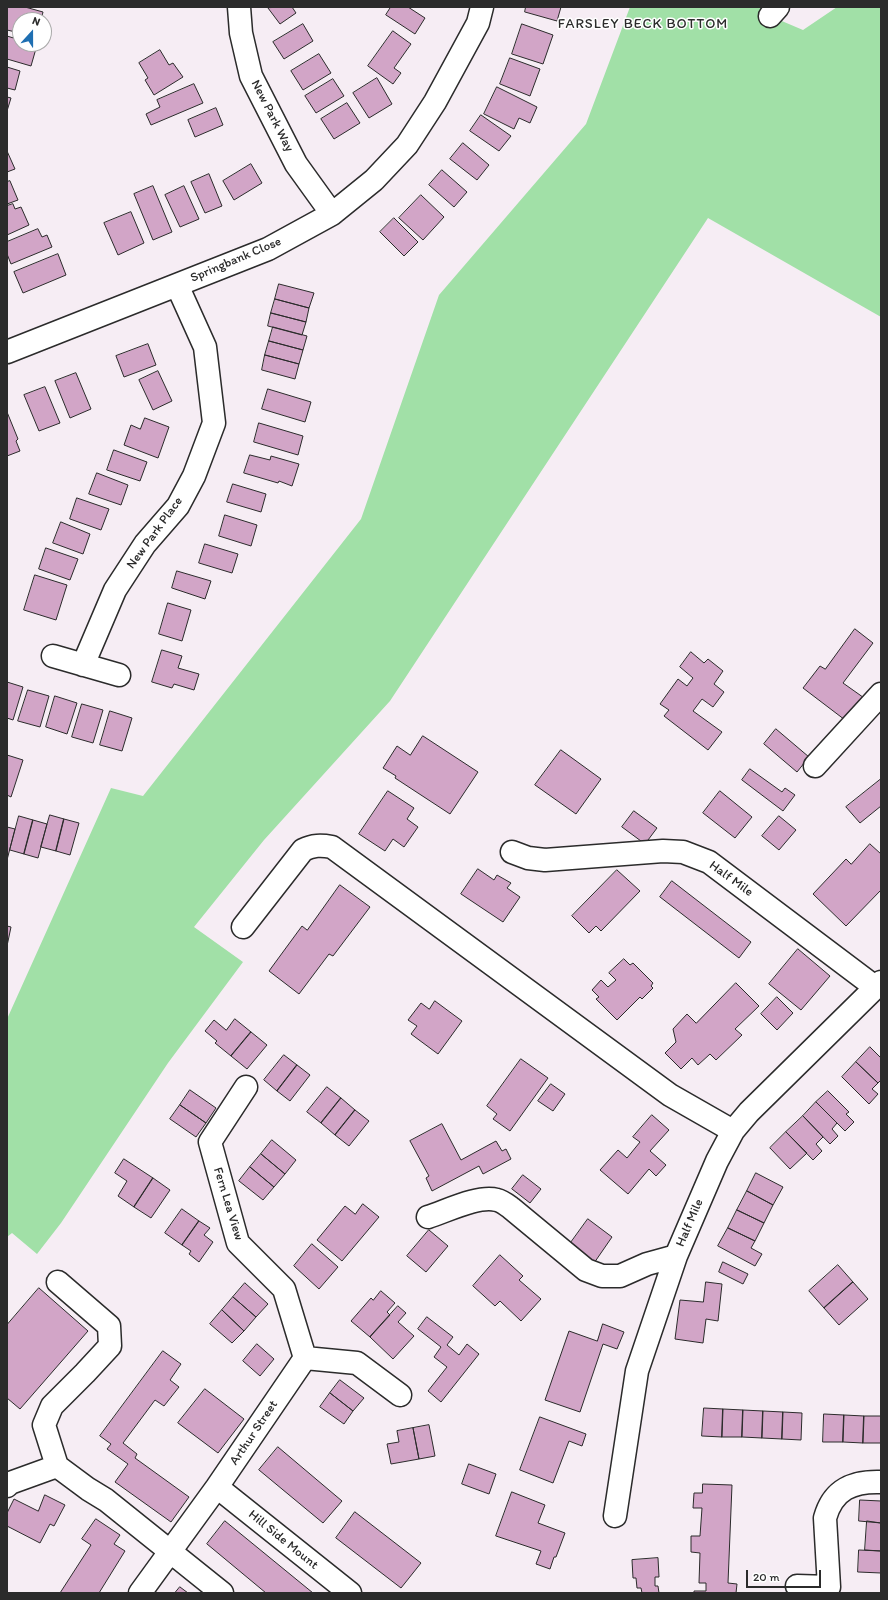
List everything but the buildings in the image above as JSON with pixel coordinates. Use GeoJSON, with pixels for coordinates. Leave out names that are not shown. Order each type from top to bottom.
{"type":"FeatureCollection","features":[{"type":"Feature","properties":{"kind":"street","name":"New Park Way"},"geometry":{"type":"LineString","coordinates":[[239,7],[241,33],[251,76],[296,164],[332,214]]}},
{"type":"Feature","properties":{"kind":"street","name":"Springbank Close"},"geometry":{"type":"LineString","coordinates":[[7,352],[268,249],[332,214],[374,180],[407,145],[435,102],[478,23],[482,7]]}},
{"type":"Feature","properties":{"kind":"street","name":"New Park Place"},"geometry":{"type":"LineString","coordinates":[[83,665],[115,590],[145,544],[178,506],[194,476],[214,423],[205,347],[176,285]]}},
{"type":"Feature","properties":{"kind":"street"},"geometry":{"type":"LineString","coordinates":[[53,656],[119,675]]}},
{"type":"Feature","properties":{"kind":"street"},"geometry":{"type":"LineString","coordinates":[[815,766],[881,694]]}},
{"type":"Feature","properties":{"kind":"street"},"geometry":{"type":"LineString","coordinates":[[243,927],[303,850],[316,846],[332,847],[670,1095],[733,1131]]}},
{"type":"Feature","properties":{"kind":"street","name":"Half Mile"},"geometry":{"type":"LineString","coordinates":[[512,852],[528,858],[544,860],[663,851],[683,852],[709,862],[878,984],[749,1112],[733,1131],[717,1161],[676,1256],[637,1371],[616,1516]]}},
{"type":"Feature","properties":{"kind":"street","name":"Fern Lea View"},"geometry":{"type":"LineString","coordinates":[[246,1087],[210,1142],[238,1243],[284,1289],[305,1358]]}},
{"type":"Feature","properties":{"kind":"street"},"geometry":{"type":"LineString","coordinates":[[428,1218],[471,1202],[484,1199],[498,1200],[511,1208],[586,1270],[602,1276],[620,1276],[647,1264],[676,1256]]}},
{"type":"Feature","properties":{"kind":"street"},"geometry":{"type":"LineString","coordinates":[[58,1282],[109,1326],[110,1346],[52,1406],[44,1425],[57,1466],[88,1489],[106,1500],[222,1593]]}},
{"type":"Feature","properties":{"kind":"street"},"geometry":{"type":"LineString","coordinates":[[305,1358],[357,1363],[400,1395]]}},
{"type":"Feature","properties":{"kind":"street","name":"Arthur Street"},"geometry":{"type":"LineString","coordinates":[[140,1593],[217,1487],[305,1358]]}},
{"type":"Feature","properties":{"kind":"street"},"geometry":{"type":"LineString","coordinates":[[7,1486],[10,1483],[57,1466]]}},
{"type":"Feature","properties":{"kind":"street"},"geometry":{"type":"LineString","coordinates":[[797,1586],[829,1587],[825,1518],[828,1507],[836,1496],[850,1485],[881,1482]]}},
{"type":"Feature","properties":{"kind":"street","name":"Hill Side Mount"},"geometry":{"type":"LineString","coordinates":[[217,1487],[350,1593]]}},
{"type":"Feature","properties":{"kind":"green space"},"geometry":{"type":"Polygon","coordinates":[[[630,7],[768,7],[770,16],[803,30],[837,7],[881,7],[881,317],[708,218],[390,701],[264,840],[194,927],[243,962],[168,1063],[61,1223],[37,1254],[12,1233],[7,1237],[7,1019],[111,788],[143,796],[361,519],[439,295],[586,124],[630,7]]]}},
{"type":"Feature","properties":{"kind":"district","name":"FARSLEY BECK BOTTOM"},"geometry":{"type":"Point","coordinates":[643,24]}}]}
